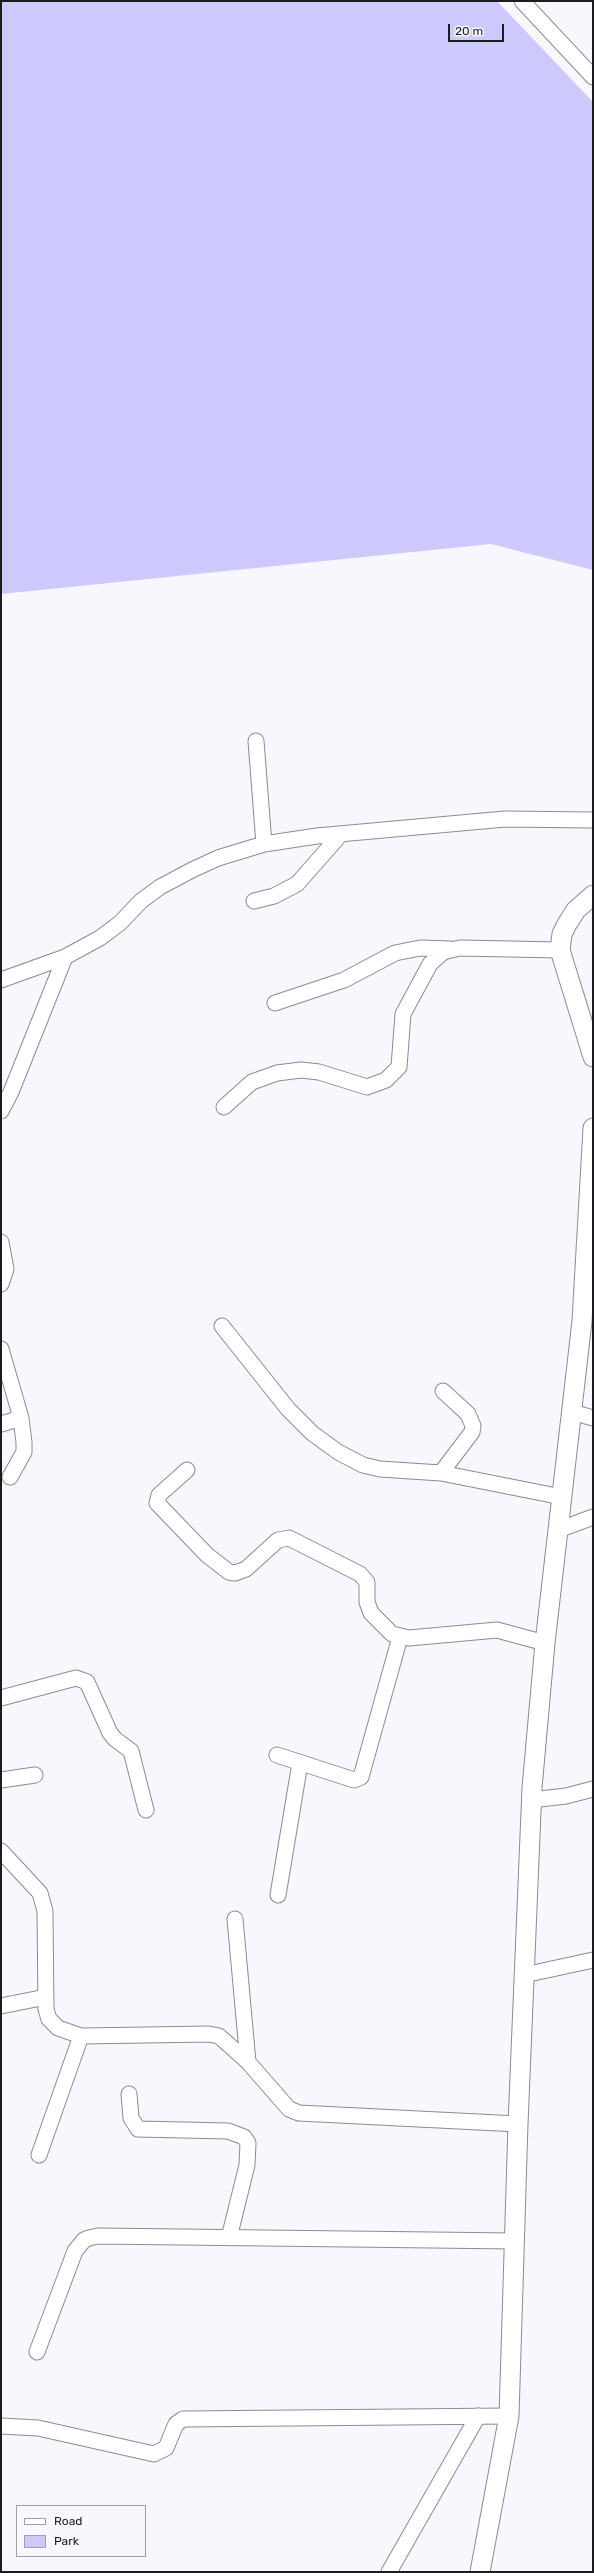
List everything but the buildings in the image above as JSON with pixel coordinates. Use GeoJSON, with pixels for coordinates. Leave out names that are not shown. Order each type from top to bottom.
{"type":"FeatureCollection","features":[{"type":"Feature","properties":{"kind":"street"},"geometry":{"type":"LineString","coordinates":[[522,1],[593,77]]}},
{"type":"Feature","properties":{"kind":"street"},"geometry":{"type":"LineString","coordinates":[[256,741],[264,844]]}},
{"type":"Feature","properties":{"kind":"street"},"geometry":{"type":"LineString","coordinates":[[1,980],[65,957],[111,931],[141,901],[160,887],[218,858],[264,844],[341,834],[505,819],[593,820]]}},
{"type":"Feature","properties":{"kind":"street"},"geometry":{"type":"LineString","coordinates":[[254,901],[274,896],[297,884],[341,834]]}},
{"type":"Feature","properties":{"kind":"street"},"geometry":{"type":"LineString","coordinates":[[593,895],[576,910],[567,924],[562,934],[560,950],[593,1057]]}},
{"type":"Feature","properties":{"kind":"street"},"geometry":{"type":"LineString","coordinates":[[275,1003],[344,980],[395,953],[420,948],[560,950]]}},
{"type":"Feature","properties":{"kind":"street"},"geometry":{"type":"LineString","coordinates":[[224,1107],[252,1082],[277,1073],[301,1070],[319,1072],[367,1087],[386,1080],[399,1067],[404,1014],[430,964],[442,952],[451,949]]}},
{"type":"Feature","properties":{"kind":"street"},"geometry":{"type":"LineString","coordinates":[[1,1111],[11,1092],[65,957]]}},
{"type":"Feature","properties":{"kind":"street"},"geometry":{"type":"LineString","coordinates":[[480,2572],[509,2416],[518,2124],[531,1800],[545,1643],[582,1321],[591,1206],[593,1128]]}},
{"type":"Feature","properties":{"kind":"street"},"geometry":{"type":"LineString","coordinates":[[1,1242],[6,1269],[1,1284]]}},
{"type":"Feature","properties":{"kind":"street"},"geometry":{"type":"LineString","coordinates":[[222,1326],[288,1409],[312,1433],[338,1452],[363,1465],[380,1469],[441,1473],[562,1497]]}},
{"type":"Feature","properties":{"kind":"street"},"geometry":{"type":"LineString","coordinates":[[1,1349],[20,1418],[24,1452],[10,1477]]}},
{"type":"Feature","properties":{"kind":"street"},"geometry":{"type":"LineString","coordinates":[[441,1473],[472,1432],[473,1426],[468,1414],[443,1391]]}},
{"type":"Feature","properties":{"kind":"street"},"geometry":{"type":"LineString","coordinates":[[572,1412],[593,1418]]}},
{"type":"Feature","properties":{"kind":"street"},"geometry":{"type":"LineString","coordinates":[[1,1424],[20,1418]]}},
{"type":"Feature","properties":{"kind":"street"},"geometry":{"type":"LineString","coordinates":[[187,1470],[159,1495],[157,1503],[222,1568],[229,1572],[240,1572],[278,1540],[289,1538],[360,1574],[367,1582],[367,1602],[371,1613],[382,1625],[400,1637],[410,1638],[497,1630],[545,1643]]}},
{"type":"Feature","properties":{"kind":"street"},"geometry":{"type":"LineString","coordinates":[[558,1530],[593,1518]]}},
{"type":"Feature","properties":{"kind":"street"},"geometry":{"type":"LineString","coordinates":[[277,1755],[354,1780],[363,1775],[400,1637]]}},
{"type":"Feature","properties":{"kind":"street"},"geometry":{"type":"LineString","coordinates":[[1,1698],[76,1678],[87,1682],[110,1733],[130,1751],[146,1810]]}},
{"type":"Feature","properties":{"kind":"street"},"geometry":{"type":"LineString","coordinates":[[278,1895],[300,1763]]}},
{"type":"Feature","properties":{"kind":"street"},"geometry":{"type":"LineString","coordinates":[[1,1780],[35,1775]]}},
{"type":"Feature","properties":{"kind":"street"},"geometry":{"type":"LineString","coordinates":[[531,1800],[566,1796],[593,1789]]}},
{"type":"Feature","properties":{"kind":"street"},"geometry":{"type":"LineString","coordinates":[[1,1851],[36,1887],[42,1901],[45,1911],[47,2014],[53,2024],[64,2031],[81,2036],[209,2034],[220,2036],[248,2062],[289,2109],[300,2113],[518,2124]]}},
{"type":"Feature","properties":{"kind":"street"},"geometry":{"type":"LineString","coordinates":[[235,1919],[248,2062]]}},
{"type":"Feature","properties":{"kind":"street"},"geometry":{"type":"LineString","coordinates":[[524,1975],[593,1960]]}},
{"type":"Feature","properties":{"kind":"street"},"geometry":{"type":"LineString","coordinates":[[1,2006],[46,1997]]}},
{"type":"Feature","properties":{"kind":"street"},"geometry":{"type":"LineString","coordinates":[[39,2155],[81,2036]]}},
{"type":"Feature","properties":{"kind":"street"},"geometry":{"type":"LineString","coordinates":[[129,2094],[131,2118],[138,2129],[228,2131],[244,2137],[248,2143],[247,2165],[230,2238]]}},
{"type":"Feature","properties":{"kind":"street"},"geometry":{"type":"LineString","coordinates":[[37,2352],[75,2251],[84,2240],[98,2236],[515,2241]]}},
{"type":"Feature","properties":{"kind":"street"},"geometry":{"type":"LineString","coordinates":[[389,2572],[478,2416]]}},
{"type":"Feature","properties":{"kind":"street"},"geometry":{"type":"LineString","coordinates":[[1,2426],[38,2428],[154,2454],[166,2448],[176,2424],[183,2419],[509,2416]]}},
{"type":"Feature","properties":{"kind":"green space"},"geometry":{"type":"Polygon","coordinates":[[[1,1],[497,1],[593,102],[593,570],[491,544],[1,594],[1,1]]]}}]}
